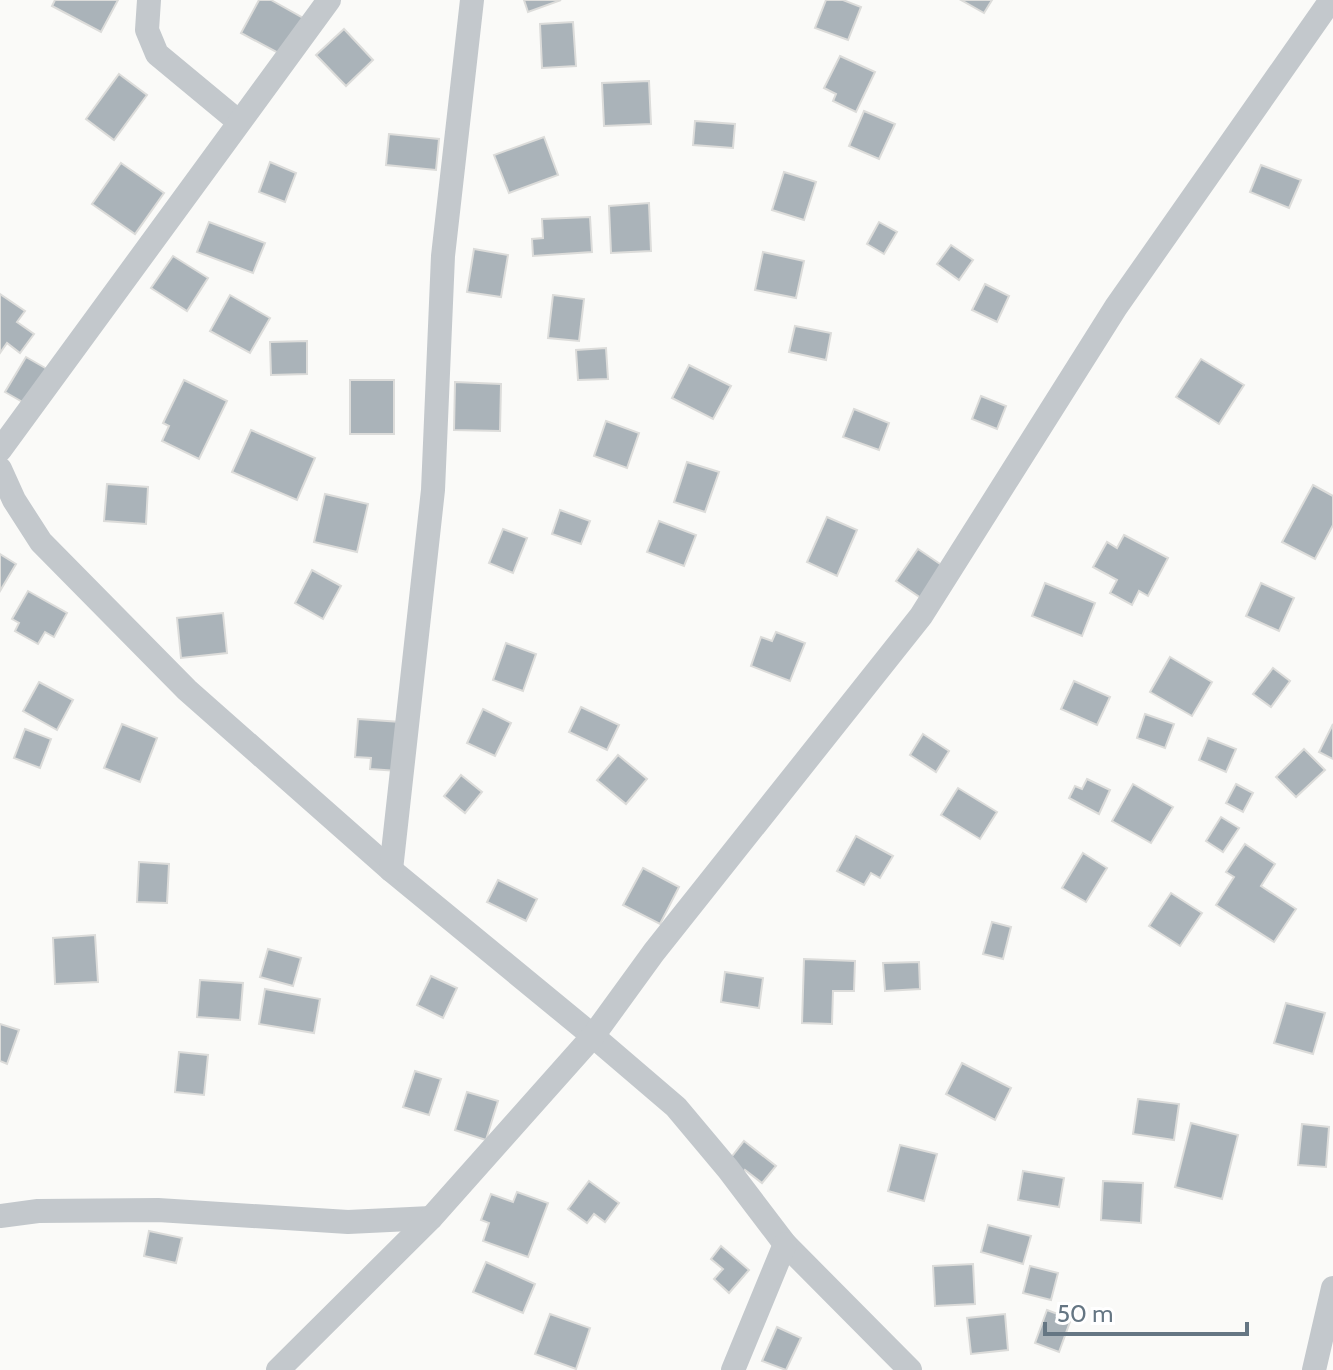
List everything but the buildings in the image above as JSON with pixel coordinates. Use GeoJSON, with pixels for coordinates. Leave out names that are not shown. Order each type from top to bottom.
{"type":"FeatureCollection","features":[{"type":"Feature","properties":{"kind":"street"},"geometry":{"type":"LineString","coordinates":[[149,0],[147,30],[157,54],[239,122]]}},
{"type":"Feature","properties":{"kind":"street"},"geometry":{"type":"LineString","coordinates":[[0,450],[329,0]]}},
{"type":"Feature","properties":{"kind":"street"},"geometry":{"type":"LineString","coordinates":[[391,870],[433,490],[443,256],[472,0]]}},
{"type":"Feature","properties":{"kind":"street"},"geometry":{"type":"LineString","coordinates":[[278,1370],[431,1218],[593,1036],[654,952],[921,616],[1116,307],[1331,0]]}},
{"type":"Feature","properties":{"kind":"street"},"geometry":{"type":"LineString","coordinates":[[0,469],[14,500],[41,542],[187,690],[391,870],[676,1107],[785,1244],[910,1370]]}},
{"type":"Feature","properties":{"kind":"street"},"geometry":{"type":"LineString","coordinates":[[0,1216],[38,1211],[158,1210],[348,1222],[431,1218]]}},
{"type":"Feature","properties":{"kind":"street"},"geometry":{"type":"LineString","coordinates":[[733,1370],[785,1244]]}},
{"type":"Feature","properties":{"kind":"street"},"geometry":{"type":"LineString","coordinates":[[1314,1370],[1333,1288]]}}]}
